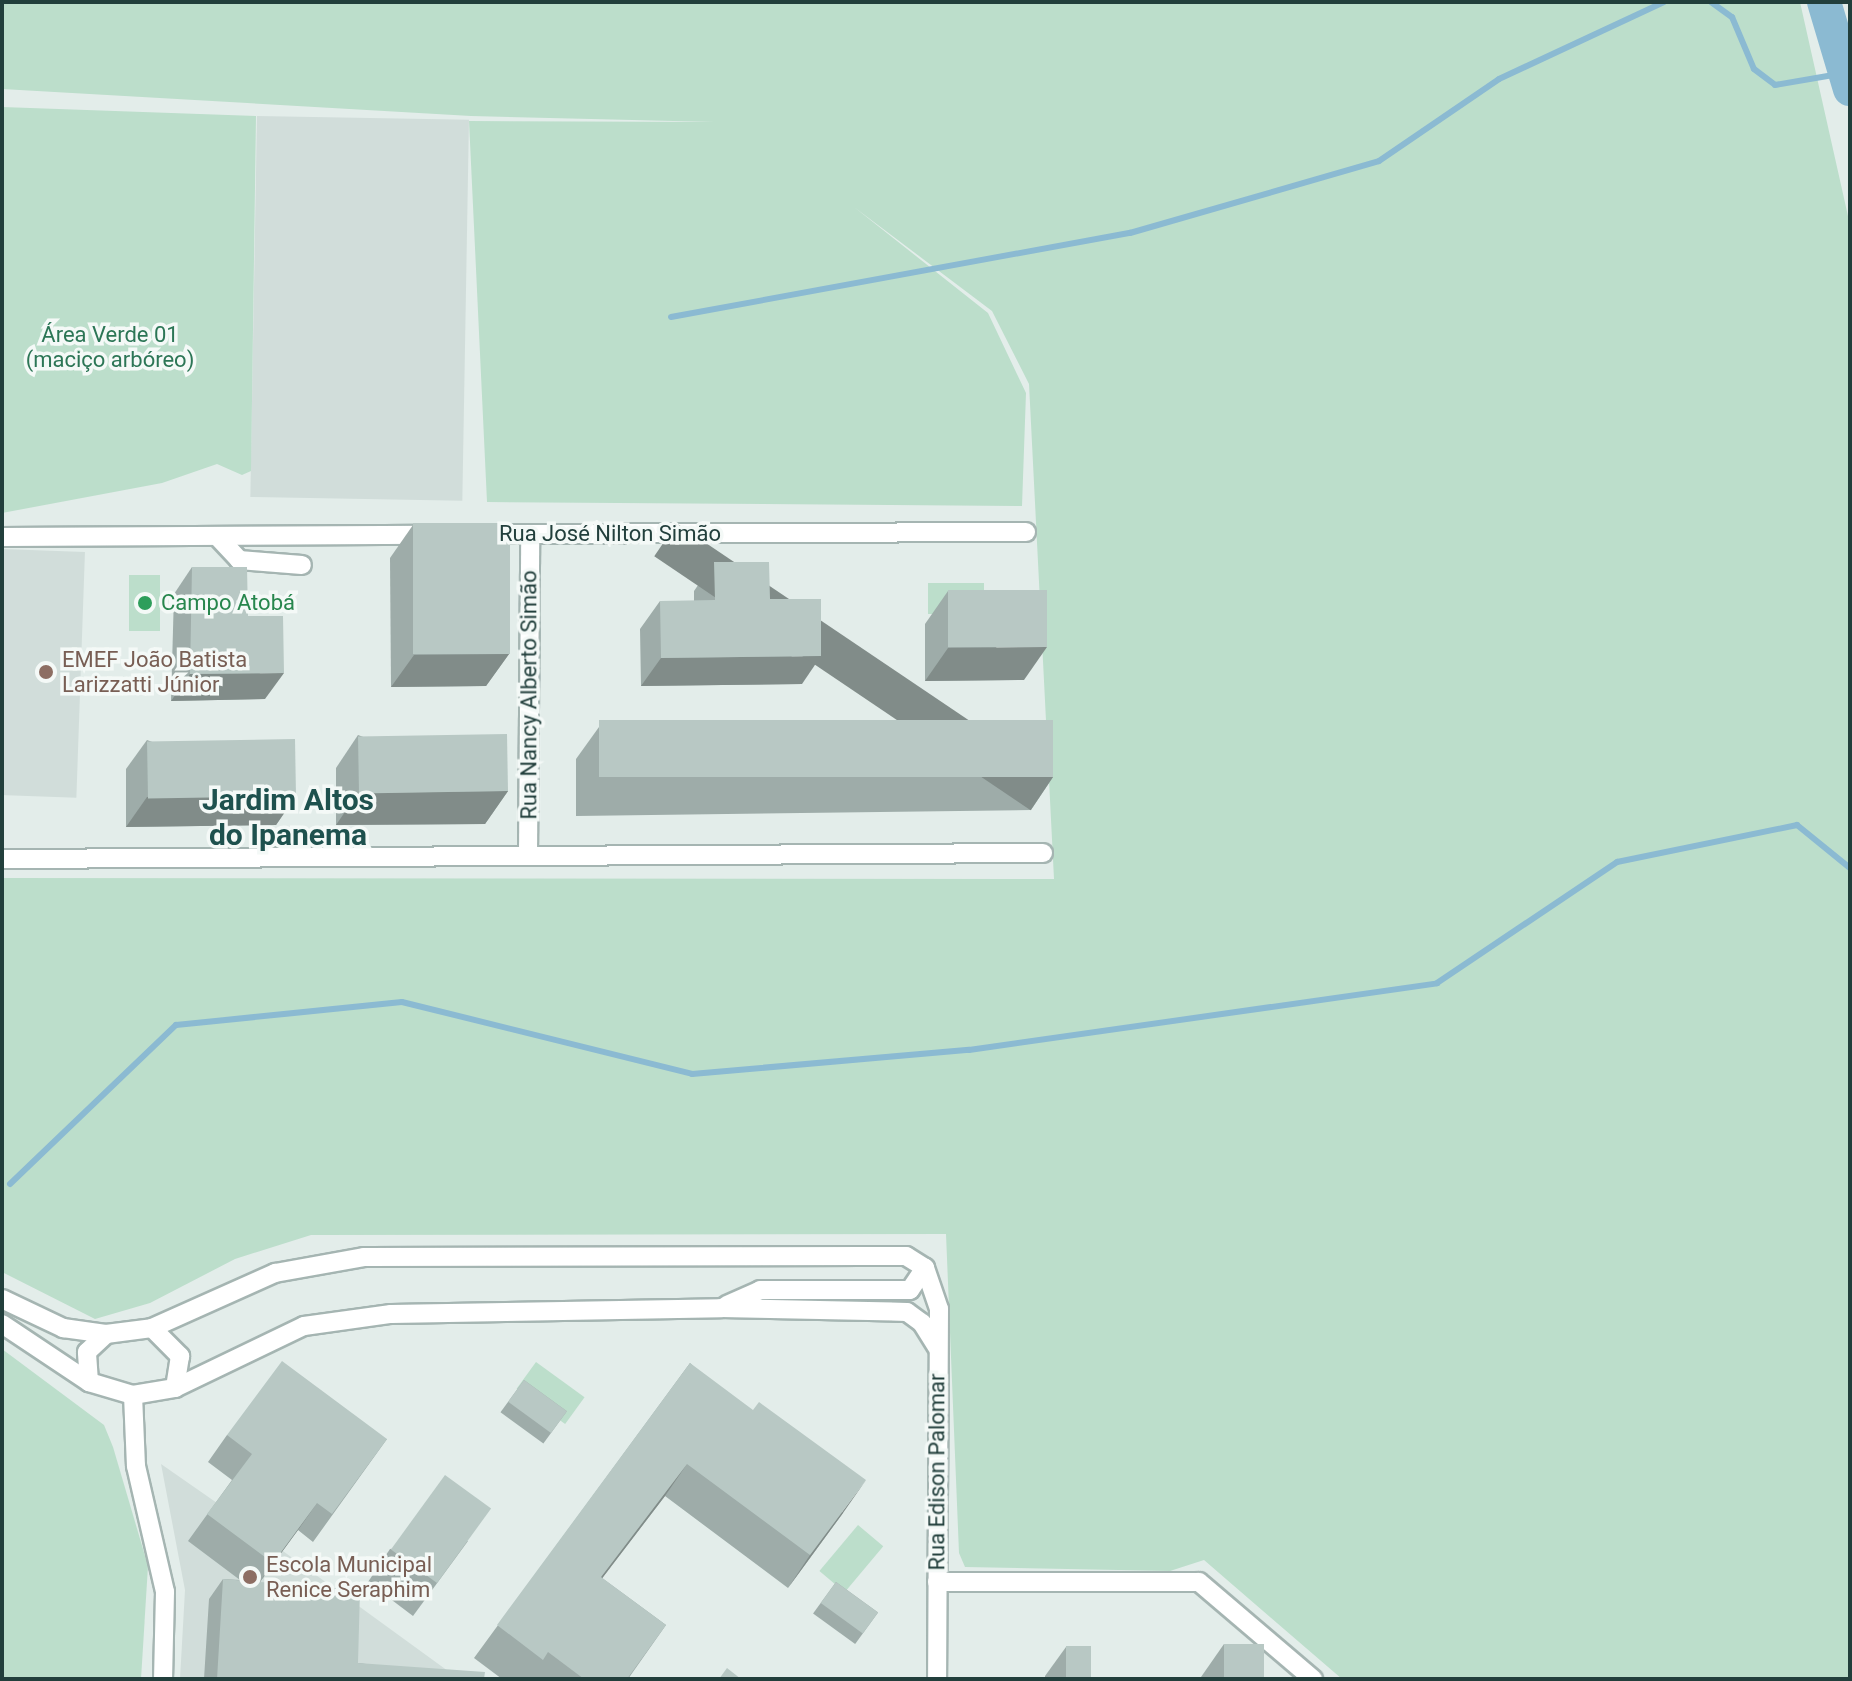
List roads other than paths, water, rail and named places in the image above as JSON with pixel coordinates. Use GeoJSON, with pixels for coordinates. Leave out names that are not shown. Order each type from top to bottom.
{"type":"FeatureCollection","features":[{"type":"Feature","properties":{"kind":"street","name":"Rua José Nilton Simão"},"geometry":{"type":"LineString","coordinates":[[2,537],[1026,532]]}},
{"type":"Feature","properties":{"kind":"street","name":"Rua Nancy Alberto Simão"},"geometry":{"type":"LineString","coordinates":[[528,856],[530,534]]}},
{"type":"Feature","properties":{"kind":"street"},"geometry":{"type":"LineString","coordinates":[[217,536],[239,560],[302,565]]}},
{"type":"Feature","properties":{"kind":"street"},"geometry":{"type":"LineString","coordinates":[[2,859],[1043,853]]}},
{"type":"Feature","properties":{"kind":"street"},"geometry":{"type":"LineString","coordinates":[[2,1299],[54,1325],[106,1334],[152,1328],[275,1273],[364,1257],[892,1254],[925,1268],[910,1290],[760,1290],[721,1308]]}},
{"type":"Feature","properties":{"kind":"street","name":"Rua Edison Palomar"},"geometry":{"type":"LineString","coordinates":[[925,1268],[939,1309],[937,1679]]}},
{"type":"Feature","properties":{"kind":"street"},"geometry":{"type":"LineString","coordinates":[[2,1324],[89,1382],[133,1395],[175,1388],[259,1344],[325,1322],[391,1314],[721,1308],[907,1312],[922,1323],[938,1350]]}},
{"type":"Feature","properties":{"kind":"street"},"geometry":{"type":"LineString","coordinates":[[152,1328],[180,1356],[175,1388]]}},
{"type":"Feature","properties":{"kind":"street"},"geometry":{"type":"LineString","coordinates":[[89,1382],[87,1352],[106,1334]]}},
{"type":"Feature","properties":{"kind":"street"},"geometry":{"type":"LineString","coordinates":[[133,1395],[136,1466],[165,1592],[163,1679]]}},
{"type":"Feature","properties":{"kind":"street"},"geometry":{"type":"LineString","coordinates":[[937,1582],[1199,1582],[1313,1679]]}},
{"type":"Feature","properties":{"kind":"waterway"},"geometry":{"type":"LineString","coordinates":[[671,317],[1130,233],[1379,161],[1499,79],[1664,2]]}},
{"type":"Feature","properties":{"kind":"waterway"},"geometry":{"type":"LineString","coordinates":[[1711,2],[1732,17],[1754,69],[1775,85],[1845,73]]}},
{"type":"Feature","properties":{"kind":"waterway"},"geometry":{"type":"LineString","coordinates":[[1824,2],[1850,89]]}},
{"type":"Feature","properties":{"kind":"waterway"},"geometry":{"type":"LineString","coordinates":[[10,1184],[176,1025],[402,1002],[692,1074],[969,1050],[1437,983],[1617,862],[1797,825],[1850,868]]}},
{"type":"Feature","properties":{"kind":"place","name":"Campo Atobá"},"geometry":{"type":"Point","coordinates":[145,603]}},
{"type":"Feature","properties":{"kind":"place","name":"EMEF João Batista Larizzatti Júnior"},"geometry":{"type":"Point","coordinates":[46,672]}},
{"type":"Feature","properties":{"kind":"place","name":"Escola Municipal Renice Seraphim"},"geometry":{"type":"Point","coordinates":[250,1577]}},
{"type":"Feature","properties":{"kind":"district","name":"Jardim Altos do Ipanema"},"geometry":{"type":"Point","coordinates":[288,817]}},
{"type":"Feature","properties":{"kind":"park label","name":"Área Verde 01 (maciço arbóreo)"},"geometry":{"type":"Point","coordinates":[110,346]}}]}
